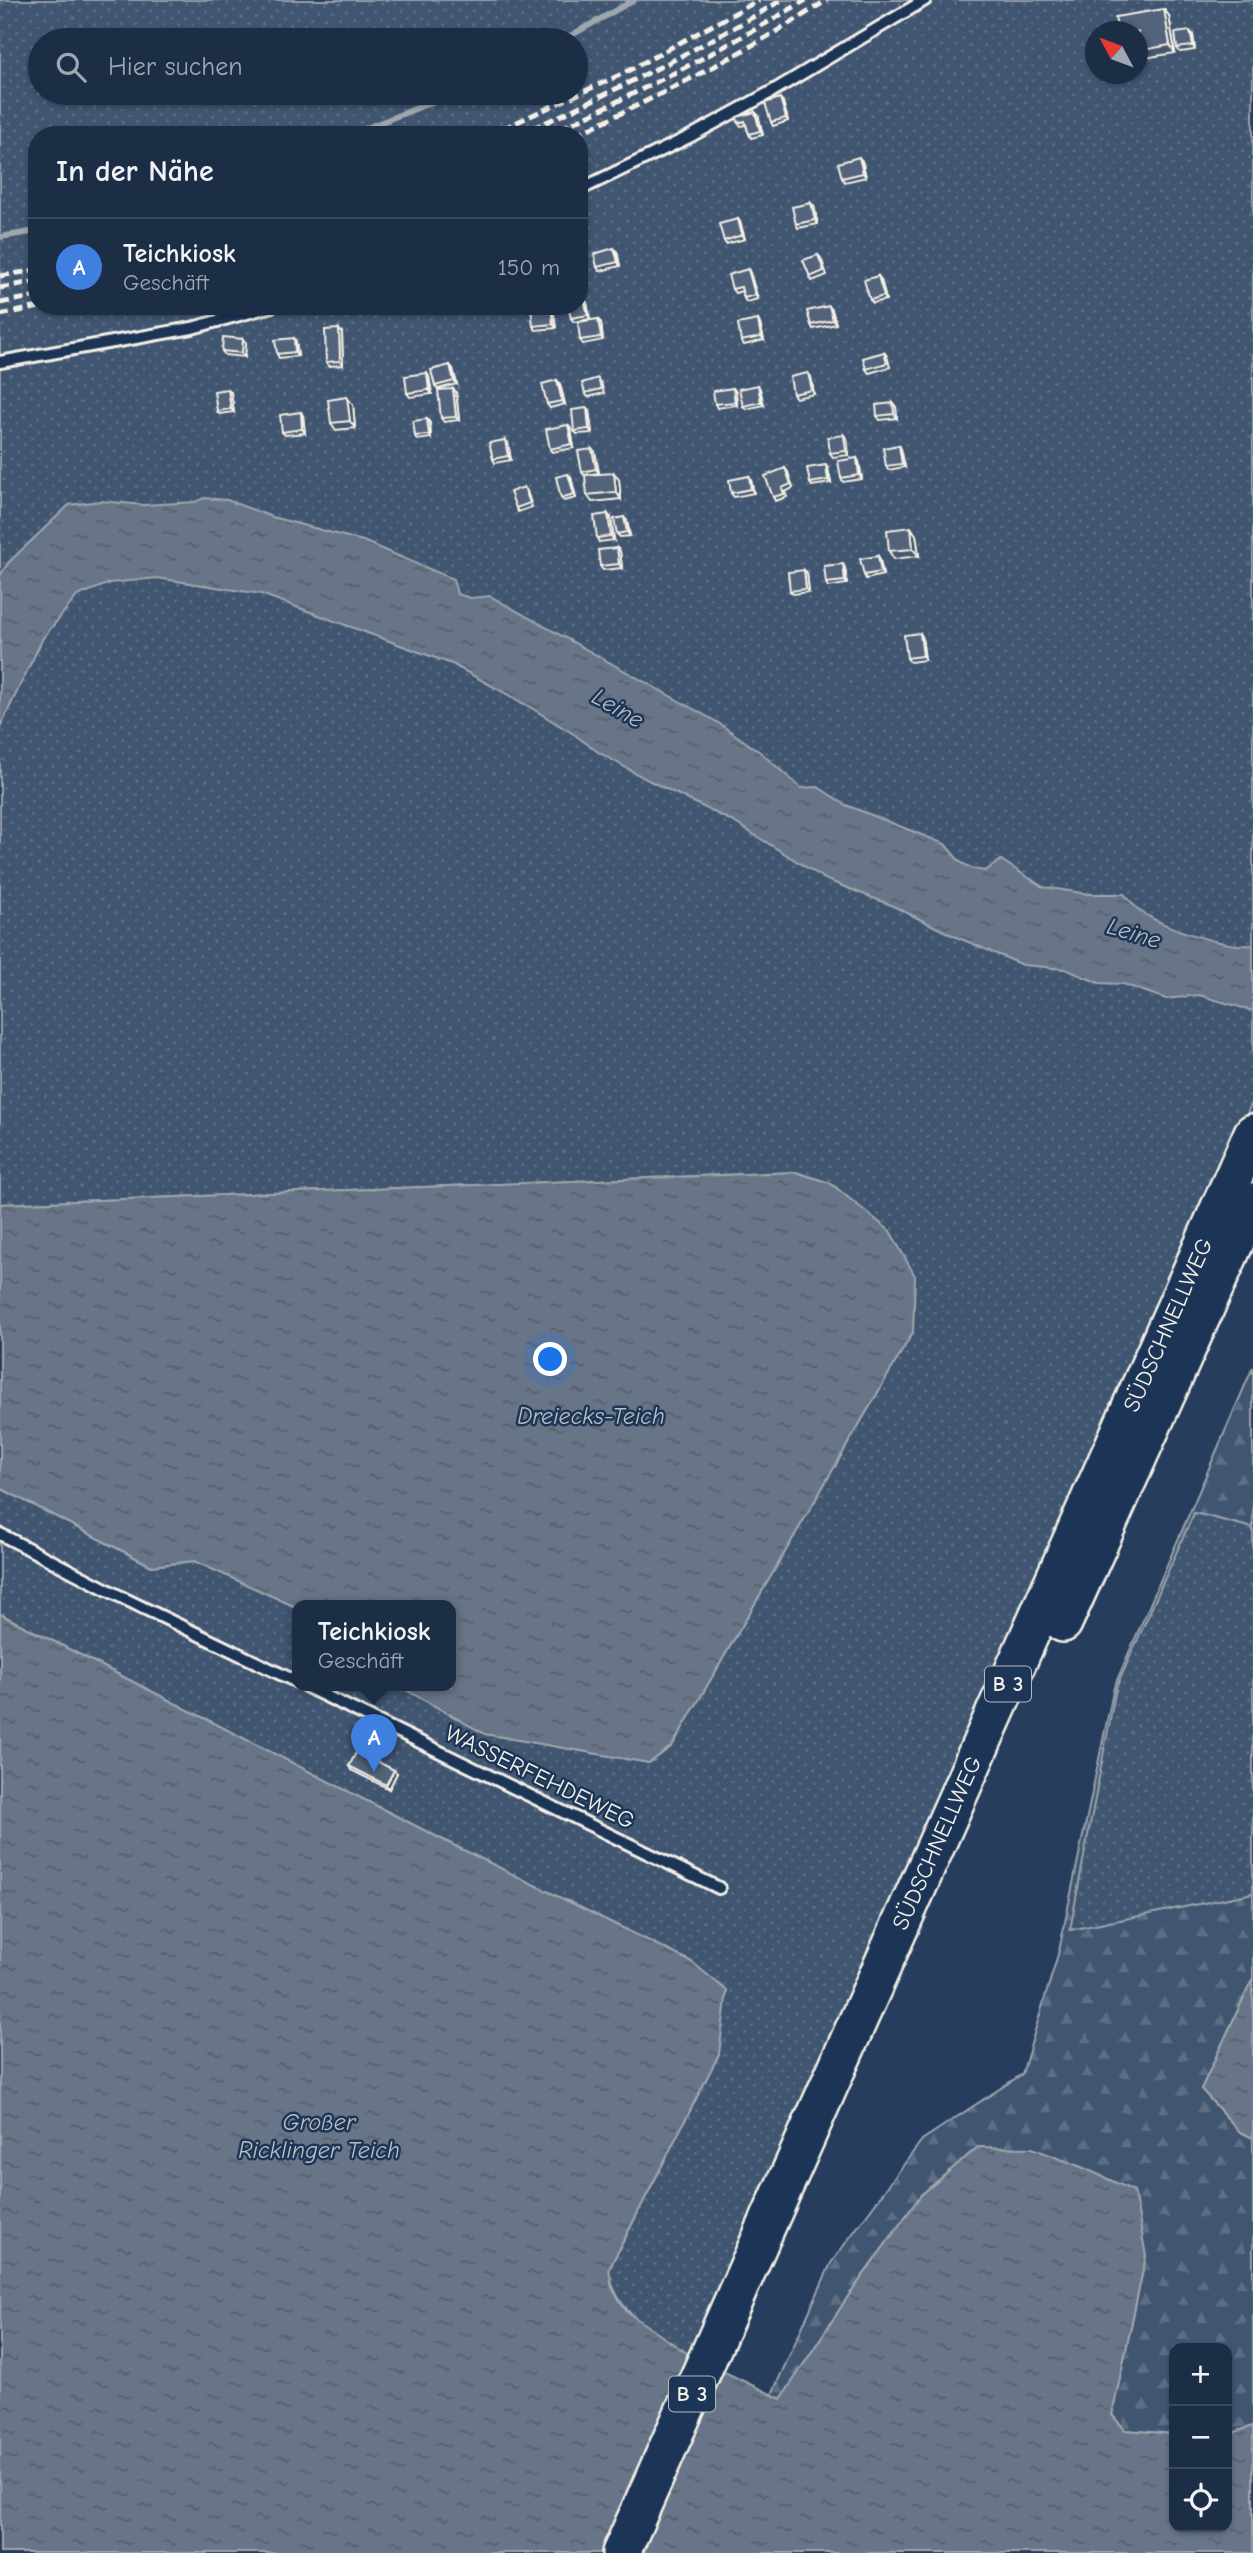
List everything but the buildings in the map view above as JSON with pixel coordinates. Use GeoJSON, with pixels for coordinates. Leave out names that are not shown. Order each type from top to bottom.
{"type":"FeatureCollection","features":[{"type":"Feature","properties":{"kind":"highway","name":"SÜDSCHNELLWEG"},"geometry":{"type":"LineString","coordinates":[[645,2553],[773,2239],[1253,1133]]}},
{"type":"Feature","properties":{"kind":"highway","name":"SÜDSCHNELLWEG"},"geometry":{"type":"LineString","coordinates":[[621,2553],[773,2239],[1253,1202]]}},
{"type":"Feature","properties":{"kind":"lane"},"geometry":{"type":"LineString","coordinates":[[588,186],[760,99],[925,0]]}},
{"type":"Feature","properties":{"kind":"lane"},"geometry":{"type":"LineString","coordinates":[[0,362],[192,328],[239,315]]}},
{"type":"Feature","properties":{"kind":"lane"},"geometry":{"type":"LineString","coordinates":[[0,1534],[127,1600],[292,1680]]}},
{"type":"Feature","properties":{"kind":"lane","name":"WASSERFEHDEWEG"},"geometry":{"type":"LineString","coordinates":[[315,1691],[719,1888]]}},
{"type":"Feature","properties":{"kind":"green space"},"geometry":{"type":"Polygon","coordinates":[[[0,0],[1253,0],[1253,1100],[691,2356],[628,2311],[619,2299],[609,2269],[719,2054],[692,1962],[459,1848],[0,1614],[0,1488],[151,1566],[194,1561],[292,1605],[292,1691],[408,1691],[485,1734],[649,1763],[672,1746],[913,1332],[796,1172],[0,1204],[0,0]]]}},
{"type":"Feature","properties":{"kind":"green space"},"geometry":{"type":"Polygon","coordinates":[[[1253,1367],[1253,1528],[1194,1513],[1070,1930],[1253,1893],[1253,1978],[1201,2089],[1240,2132],[1253,2138],[1253,2426],[1232,2433],[1232,2343],[1169,2343],[1169,2434],[1125,2430],[1112,2415],[1146,2256],[978,2147],[921,2195],[847,2298],[781,2399],[772,2394],[831,2263],[922,2140],[1022,2074],[1059,1951],[1114,1687],[1253,1367]]]}},
{"type":"Feature","properties":{"kind":"green space"},"geometry":{"type":"Polygon","coordinates":[[[1194,1513],[1253,1528],[1253,1893],[1070,1930],[1116,1688],[1194,1513]]]}},
{"type":"Feature","properties":{"kind":"water","name":"Leine"},"geometry":{"type":"Polygon","coordinates":[[[204,498],[227,500],[272,517],[363,541],[453,579],[457,594],[471,598],[490,596],[717,722],[760,752],[801,788],[818,787],[846,805],[945,844],[960,862],[973,869],[985,871],[1001,860],[1043,887],[1089,894],[1124,894],[1140,911],[1167,925],[1228,944],[1253,945],[1253,1011],[1199,995],[1166,999],[1123,984],[1099,983],[1065,969],[1023,965],[954,936],[891,905],[827,880],[732,821],[598,752],[528,706],[452,664],[261,594],[157,578],[110,583],[77,596],[43,638],[0,727],[0,576],[8,563],[69,505],[101,501],[144,505],[195,502],[204,498]]]}},
{"type":"Feature","properties":{"kind":"water","name":"Dreiecks-Teich"},"geometry":{"type":"Polygon","coordinates":[[[796,1172],[830,1183],[890,1231],[915,1276],[913,1332],[672,1746],[649,1763],[485,1734],[408,1691],[456,1691],[456,1600],[292,1600],[292,1605],[194,1561],[152,1566],[0,1488],[0,1204],[796,1172]]]}},
{"type":"Feature","properties":{"kind":"water","name":"Großer Ricklinger Teich"},"geometry":{"type":"Polygon","coordinates":[[[0,1614],[459,1848],[692,1962],[727,1991],[719,2054],[609,2269],[612,2288],[627,2312],[691,2356],[781,2399],[847,2298],[921,2195],[978,2147],[1032,2148],[1134,2191],[1146,2256],[1112,2415],[1125,2430],[1169,2434],[1169,2532],[1232,2532],[1232,2433],[1253,2426],[1253,2553],[0,2553],[0,1614]]]}},
{"type":"Feature","properties":{"kind":"water"},"geometry":{"type":"Polygon","coordinates":[[[1253,1978],[1253,2138],[1240,2132],[1201,2089],[1253,1978]]]}},
{"type":"Feature","properties":{"kind":"waterway"},"geometry":{"type":"LineString","coordinates":[[584,28],[634,0]]}},
{"type":"Feature","properties":{"kind":"waterway"},"geometry":{"type":"LineString","coordinates":[[372,126],[425,105]]}},
{"type":"Feature","properties":{"kind":"waterway"},"geometry":{"type":"LineString","coordinates":[[0,237],[28,232]]}},
{"type":"Feature","properties":{"kind":"railway"},"geometry":{"type":"LineString","coordinates":[[588,90],[759,0]]}},
{"type":"Feature","properties":{"kind":"railway"},"geometry":{"type":"LineString","coordinates":[[588,103],[717,37],[782,0]]}},
{"type":"Feature","properties":{"kind":"railway"},"geometry":{"type":"LineString","coordinates":[[565,126],[678,71],[806,0]]}},
{"type":"Feature","properties":{"kind":"railway"},"geometry":{"type":"LineString","coordinates":[[588,129],[703,72],[827,0]]}},
{"type":"Feature","properties":{"kind":"railway"},"geometry":{"type":"LineString","coordinates":[[509,126],[554,105]]}},
{"type":"Feature","properties":{"kind":"railway"},"geometry":{"type":"LineString","coordinates":[[537,126],[583,105]]}},
{"type":"Feature","properties":{"kind":"railway"},"geometry":{"type":"LineString","coordinates":[[0,276],[28,271]]}},
{"type":"Feature","properties":{"kind":"railway"},"geometry":{"type":"LineString","coordinates":[[0,288],[28,283]]}},
{"type":"Feature","properties":{"kind":"railway"},"geometry":{"type":"LineString","coordinates":[[0,303],[28,298]]}},
{"type":"Feature","properties":{"kind":"railway"},"geometry":{"type":"LineString","coordinates":[[0,315],[28,309]]}},
{"type":"Feature","properties":{"kind":"place","name":"Teichkiosk"},"geometry":{"type":"Point","coordinates":[374,1772]}}]}
